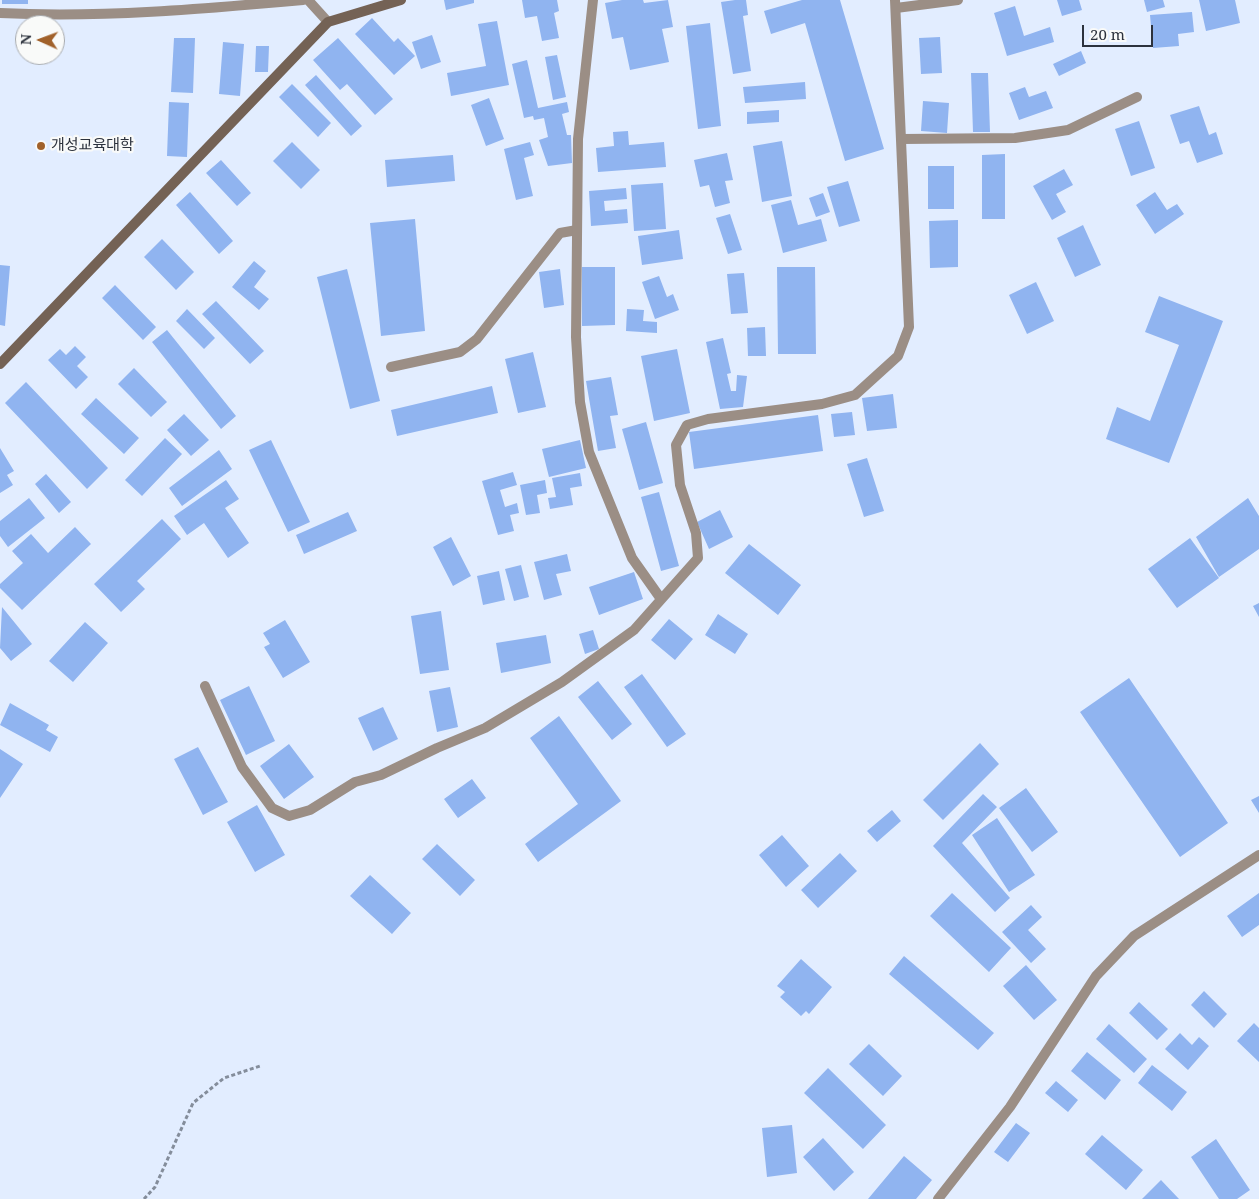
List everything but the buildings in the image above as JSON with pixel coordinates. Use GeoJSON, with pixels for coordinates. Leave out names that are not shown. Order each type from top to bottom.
{"type":"FeatureCollection","features":[{"type":"Feature","properties":{"kind":"street"},"geometry":{"type":"LineString","coordinates":[[0,14],[30,15],[183,10],[304,0]]}},
{"type":"Feature","properties":{"kind":"street"},"geometry":{"type":"LineString","coordinates":[[308,0],[328,22]]}},
{"type":"Feature","properties":{"kind":"street"},"geometry":{"type":"LineString","coordinates":[[0,364],[328,22],[401,0]]}},
{"type":"Feature","properties":{"kind":"street"},"geometry":{"type":"LineString","coordinates":[[593,0],[578,139],[576,337],[580,402],[589,452],[632,558],[662,599]]}},
{"type":"Feature","properties":{"kind":"street"},"geometry":{"type":"LineString","coordinates":[[205,686],[242,767],[272,808],[289,816],[310,810],[355,782],[382,776],[437,748],[485,728],[562,682],[634,630],[698,558],[696,534],[680,485],[676,444],[687,425],[708,419],[822,404],[855,395],[898,356],[909,327],[896,4],[958,0]]}},
{"type":"Feature","properties":{"kind":"street"},"geometry":{"type":"LineString","coordinates":[[902,139],[1015,138],[1068,130],[1137,98]]}},
{"type":"Feature","properties":{"kind":"street"},"geometry":{"type":"LineString","coordinates":[[391,367],[460,352],[478,339],[560,233],[577,230]]}},
{"type":"Feature","properties":{"kind":"street"},"geometry":{"type":"LineString","coordinates":[[938,1199],[1010,1107],[1096,976],[1134,936],[1259,855]]}},
{"type":"Feature","properties":{"kind":"path"},"geometry":{"type":"LineString","coordinates":[[144,1199],[156,1186],[193,1103],[224,1078],[260,1066]]}},
{"type":"Feature","properties":{"kind":"place","name":"개성교육대학"},"geometry":{"type":"Point","coordinates":[41,146]}}]}
